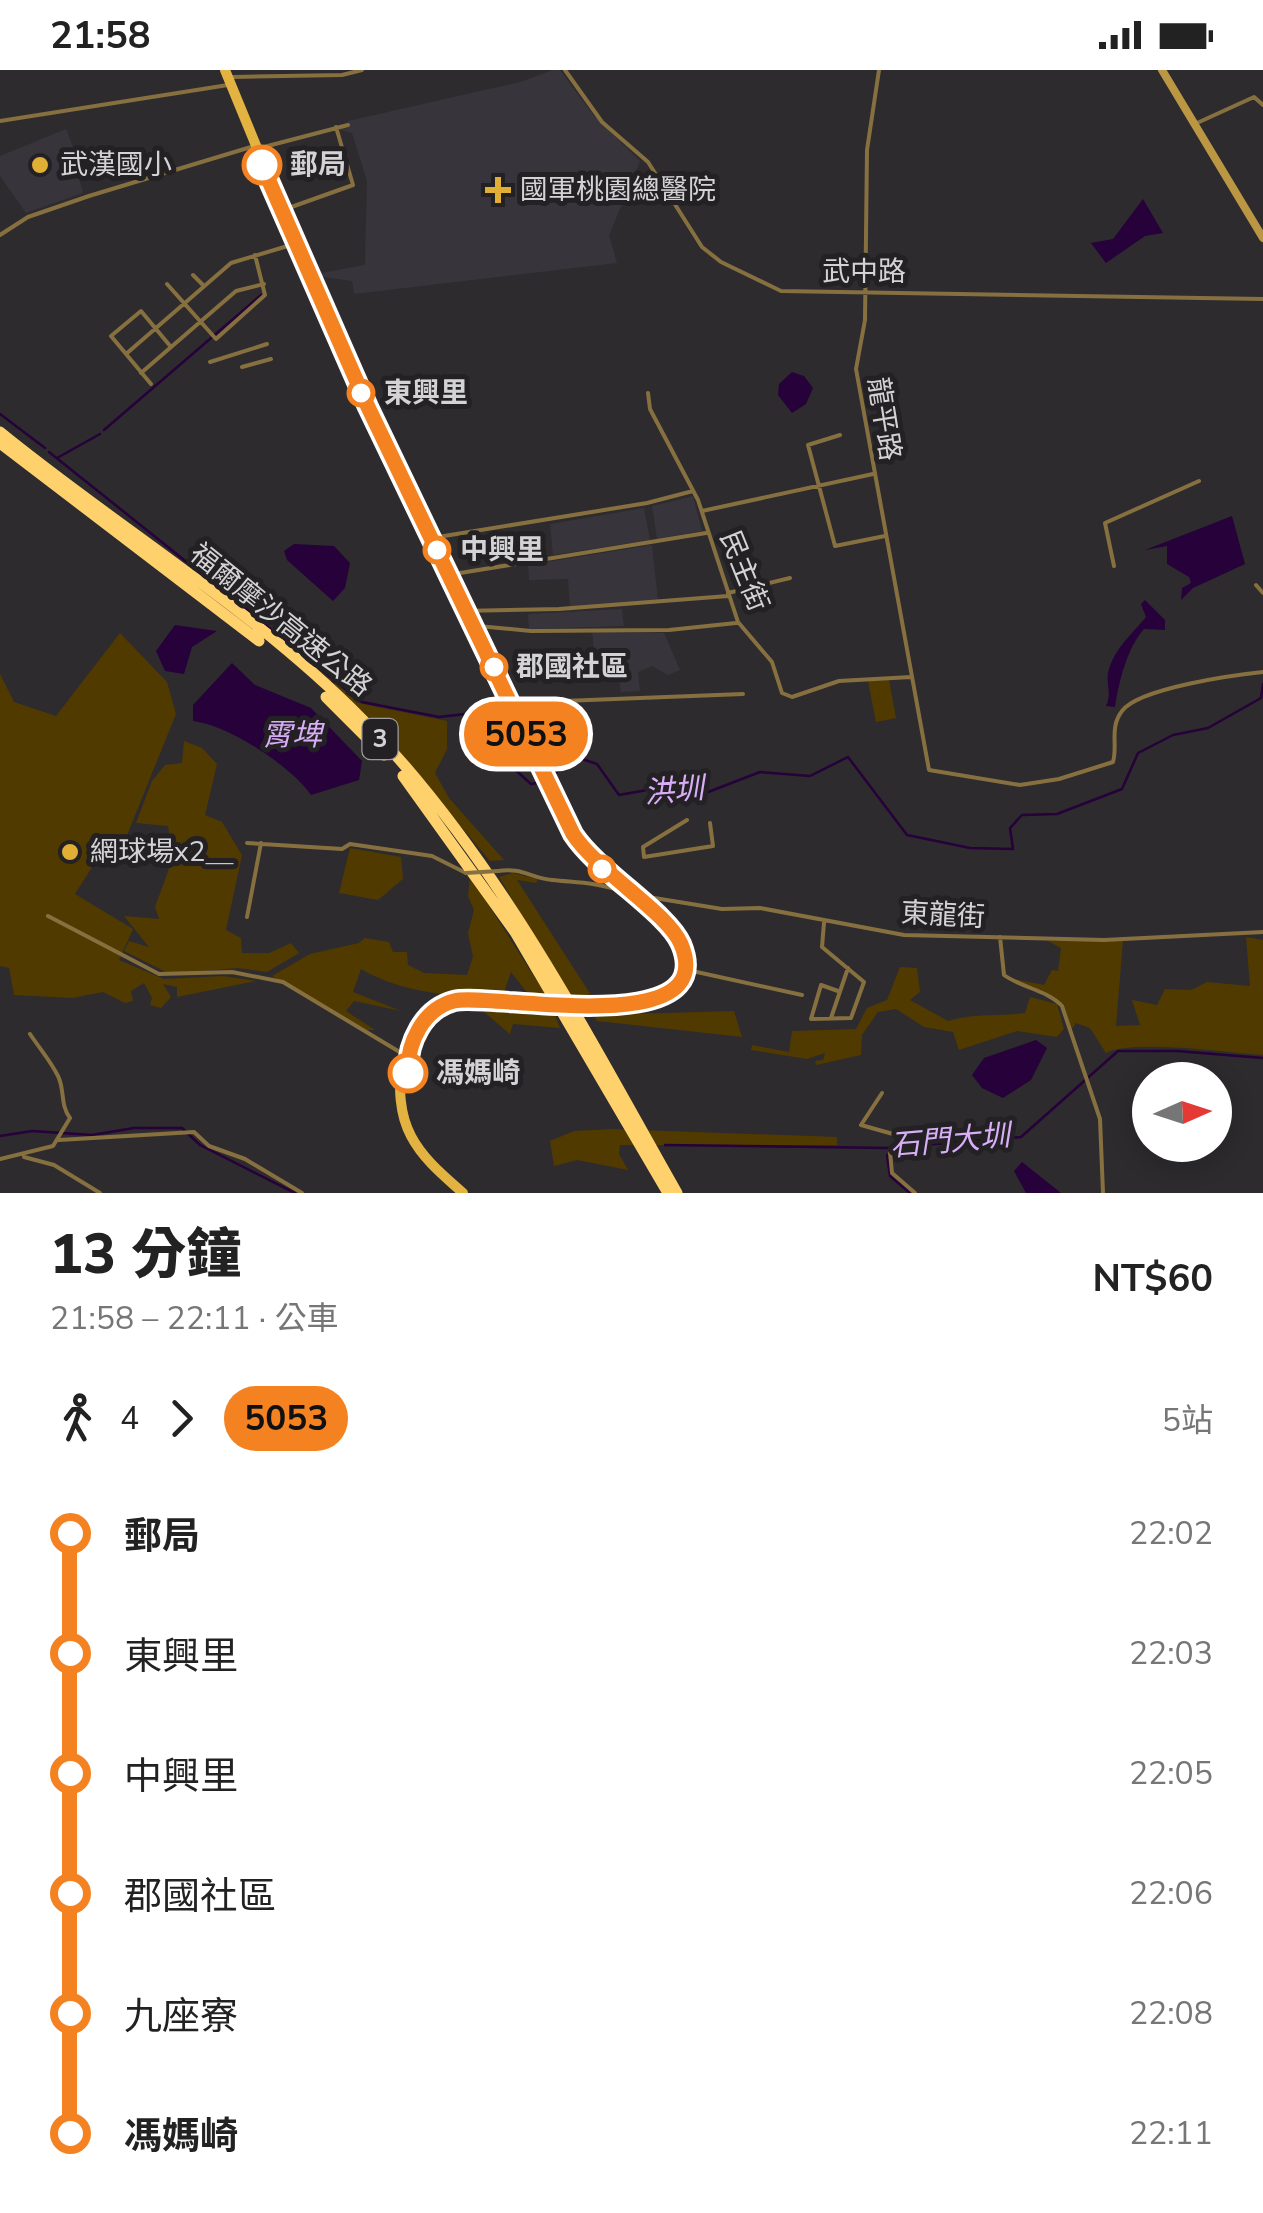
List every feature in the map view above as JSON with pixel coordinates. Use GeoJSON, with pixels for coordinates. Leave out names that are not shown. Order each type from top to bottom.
{"type":"FeatureCollection","features":[{"type":"Feature","properties":{"kind":"highway","name":"福爾摩沙高速公路"},"geometry":{"type":"LineString","coordinates":[[0,432],[213,593],[374,732],[446,814],[495,885],[647,1148],[668,1193]]}},
{"type":"Feature","properties":{"kind":"highway","name":"福爾摩沙高速公路"},"geometry":{"type":"LineString","coordinates":[[0,443],[312,684],[396,767],[489,892],[677,1193]]}},
{"type":"Feature","properties":{"kind":"main road"},"geometry":{"type":"LineString","coordinates":[[223,70],[326,316],[466,618],[585,856],[674,940],[680,969],[675,980],[663,990],[631,1002],[538,1004],[473,996],[445,999],[416,1024],[405,1055],[408,1128],[429,1161],[464,1193]]}},
{"type":"Feature","properties":{"kind":"main road"},"geometry":{"type":"LineString","coordinates":[[280,211],[291,245],[450,574],[466,618]]}},
{"type":"Feature","properties":{"kind":"street"},"geometry":{"type":"LineString","coordinates":[[0,121],[229,84],[233,77],[249,74],[342,75],[362,70]]}},
{"type":"Feature","properties":{"kind":"street","name":"武中路"},"geometry":{"type":"LineString","coordinates":[[565,70],[602,122],[648,162],[696,240],[721,262],[781,291],[1263,299]]}},
{"type":"Feature","properties":{"kind":"street","name":"龍平路"},"geometry":{"type":"LineString","coordinates":[[880,70],[867,150],[865,291],[856,369],[930,770],[1008,785],[1059,779],[1113,762],[1111,737],[1128,706],[1179,685],[1263,672]]}},
{"type":"Feature","properties":{"kind":"street"},"geometry":{"type":"LineString","coordinates":[[1162,70],[1263,238]]}},
{"type":"Feature","properties":{"kind":"street"},"geometry":{"type":"LineString","coordinates":[[1194,125],[1254,97],[1263,104]]}},
{"type":"Feature","properties":{"kind":"street"},"geometry":{"type":"LineString","coordinates":[[0,234],[28,218],[72,202],[254,147],[348,125]]}},
{"type":"Feature","properties":{"kind":"street"},"geometry":{"type":"LineString","coordinates":[[280,211],[353,185],[336,127]]}},
{"type":"Feature","properties":{"kind":"street"},"geometry":{"type":"LineString","coordinates":[[126,354],[230,263],[291,245]]}},
{"type":"Feature","properties":{"kind":"street"},"geometry":{"type":"LineString","coordinates":[[167,284],[188,303],[214,337],[260,302],[264,284],[256,255]]}},
{"type":"Feature","properties":{"kind":"street"},"geometry":{"type":"LineString","coordinates":[[193,275],[204,286]]}},
{"type":"Feature","properties":{"kind":"street"},"geometry":{"type":"LineString","coordinates":[[141,373],[236,291],[264,284]]}},
{"type":"Feature","properties":{"kind":"street"},"geometry":{"type":"LineString","coordinates":[[151,384],[111,336],[141,311],[171,347]]}},
{"type":"Feature","properties":{"kind":"street"},"geometry":{"type":"LineString","coordinates":[[210,362],[267,344]]}},
{"type":"Feature","properties":{"kind":"street"},"geometry":{"type":"LineString","coordinates":[[242,367],[271,359]]}},
{"type":"Feature","properties":{"kind":"street","name":"民主街"},"geometry":{"type":"LineString","coordinates":[[648,393],[650,409],[702,512],[706,534],[738,622],[772,662],[786,696],[839,681],[910,678]]}},
{"type":"Feature","properties":{"kind":"street"},"geometry":{"type":"LineString","coordinates":[[840,436],[808,442],[835,546],[885,536]]}},
{"type":"Feature","properties":{"kind":"street"},"geometry":{"type":"LineString","coordinates":[[702,512],[873,474]]}},
{"type":"Feature","properties":{"kind":"street"},"geometry":{"type":"LineString","coordinates":[[1114,566],[1105,523],[1199,481]]}},
{"type":"Feature","properties":{"kind":"street"},"geometry":{"type":"LineString","coordinates":[[430,538],[646,503],[693,491]]}},
{"type":"Feature","properties":{"kind":"street"},"geometry":{"type":"LineString","coordinates":[[450,574],[706,534]]}},
{"type":"Feature","properties":{"kind":"street"},"geometry":{"type":"LineString","coordinates":[[466,618],[728,594],[790,578]]}},
{"type":"Feature","properties":{"kind":"street"},"geometry":{"type":"LineString","coordinates":[[1256,585],[1263,593]]}},
{"type":"Feature","properties":{"kind":"street"},"geometry":{"type":"LineString","coordinates":[[466,618],[531,631],[669,630],[738,622]]}},
{"type":"Feature","properties":{"kind":"street"},"geometry":{"type":"LineString","coordinates":[[509,703],[743,694]]}},
{"type":"Feature","properties":{"kind":"street"},"geometry":{"type":"LineString","coordinates":[[687,820],[643,847],[644,857],[713,846],[710,823]]}},
{"type":"Feature","properties":{"kind":"street"},"geometry":{"type":"LineString","coordinates":[[247,843],[261,843],[247,917]]}},
{"type":"Feature","properties":{"kind":"street","name":"東龍街"},"geometry":{"type":"LineString","coordinates":[[261,843],[381,848],[432,856],[466,873],[520,868],[550,880],[584,880],[626,892],[722,909],[760,908],[824,923],[904,934],[1104,940],[1263,932]]}},
{"type":"Feature","properties":{"kind":"street"},"geometry":{"type":"LineString","coordinates":[[48,916],[159,974],[232,972],[283,982],[405,1055]]}},
{"type":"Feature","properties":{"kind":"street"},"geometry":{"type":"LineString","coordinates":[[824,923],[822,947],[864,982],[851,1018],[810,1020],[821,986],[838,991]]}},
{"type":"Feature","properties":{"kind":"street"},"geometry":{"type":"LineString","coordinates":[[1000,938],[1001,970],[1022,987],[1059,1002],[1088,1077],[1104,1149],[1104,1193]]}},
{"type":"Feature","properties":{"kind":"street"},"geometry":{"type":"LineString","coordinates":[[831,1018],[848,968]]}},
{"type":"Feature","properties":{"kind":"street"},"geometry":{"type":"LineString","coordinates":[[680,969],[802,995]]}},
{"type":"Feature","properties":{"kind":"street"},"geometry":{"type":"LineString","coordinates":[[30,1034],[46,1051],[60,1078],[64,1110],[70,1118],[59,1140]]}},
{"type":"Feature","properties":{"kind":"street"},"geometry":{"type":"LineString","coordinates":[[882,1092],[861,1126],[893,1134]]}},
{"type":"Feature","properties":{"kind":"street"},"geometry":{"type":"LineString","coordinates":[[0,1160],[23,1157],[59,1140],[194,1132],[210,1146],[245,1159],[302,1193]]}},
{"type":"Feature","properties":{"kind":"street"},"geometry":{"type":"LineString","coordinates":[[890,1152],[892,1173],[915,1193]]}},
{"type":"Feature","properties":{"kind":"street"},"geometry":{"type":"LineString","coordinates":[[23,1157],[54,1165],[100,1193]]}},
{"type":"Feature","properties":{"kind":"shaded area","name":"國軍桃園總醫院"},"geometry":{"type":"Polygon","coordinates":[[[560,70],[594,116],[640,161],[609,235],[617,263],[354,294],[352,281],[310,275],[365,265],[367,181],[352,133],[339,129],[348,128],[348,121],[520,82],[560,70]]]}},
{"type":"Feature","properties":{"kind":"shaded area","name":"武漢國小"},"geometry":{"type":"Polygon","coordinates":[[[66,129],[84,175],[79,178],[83,193],[26,213],[0,176],[0,156],[66,129]]]}},
{"type":"Feature","properties":{"kind":"shaded area"},"geometry":{"type":"Polygon","coordinates":[[[693,496],[702,531],[657,539],[652,506],[693,496]]]}},
{"type":"Feature","properties":{"kind":"shaded area"},"geometry":{"type":"Polygon","coordinates":[[[644,508],[650,540],[553,555],[550,524],[644,508]]]}},
{"type":"Feature","properties":{"kind":"shaded area"},"geometry":{"type":"Polygon","coordinates":[[[652,545],[658,601],[570,607],[568,579],[529,580],[528,565],[652,545]]]}},
{"type":"Feature","properties":{"kind":"shaded area"},"geometry":{"type":"Polygon","coordinates":[[[622,609],[624,626],[529,629],[528,614],[622,609]]]}},
{"type":"Feature","properties":{"kind":"shaded area"},"geometry":{"type":"Polygon","coordinates":[[[592,632],[664,633],[680,670],[668,675],[652,666],[638,672],[640,691],[621,692],[618,673],[597,676],[592,632]]]}},
{"type":"Feature","properties":{"kind":"shaded area"},"geometry":{"type":"Polygon","coordinates":[[[120,633],[167,682],[176,714],[121,850],[105,847],[75,894],[133,929],[119,960],[164,979],[223,976],[256,981],[177,997],[177,987],[163,984],[171,997],[161,1008],[150,1005],[152,998],[144,983],[131,991],[133,1001],[125,1003],[103,992],[72,998],[14,995],[9,968],[0,966],[0,674],[14,702],[56,716],[120,633]]]}},
{"type":"Feature","properties":{"kind":"shaded area"},"geometry":{"type":"Polygon","coordinates":[[[329,678],[358,703],[447,721],[447,749],[435,773],[449,798],[504,860],[490,861],[404,759],[325,681],[329,678]]]}},
{"type":"Feature","properties":{"kind":"shaded area"},"geometry":{"type":"Polygon","coordinates":[[[889,680],[896,718],[876,722],[868,681],[889,680]]]}},
{"type":"Feature","properties":{"kind":"shaded area"},"geometry":{"type":"Polygon","coordinates":[[[184,741],[202,748],[217,764],[205,815],[222,822],[242,855],[226,930],[241,938],[242,953],[269,953],[291,943],[299,953],[267,972],[238,968],[170,974],[124,951],[129,941],[149,947],[124,916],[159,919],[155,907],[173,858],[168,826],[136,823],[152,781],[165,765],[182,763],[184,741]]]}},
{"type":"Feature","properties":{"kind":"shaded area"},"geometry":{"type":"Polygon","coordinates":[[[350,848],[401,857],[403,879],[378,900],[339,893],[350,848]]]}},
{"type":"Feature","properties":{"kind":"shaded area"},"geometry":{"type":"Polygon","coordinates":[[[513,873],[538,879],[536,883],[517,880],[591,995],[570,997],[499,877],[513,873]]]}},
{"type":"Feature","properties":{"kind":"shaded area"},"geometry":{"type":"Polygon","coordinates":[[[470,876],[547,997],[532,999],[511,972],[502,998],[412,989],[361,969],[353,992],[401,1011],[354,1001],[346,1011],[375,1030],[367,1030],[272,976],[310,954],[359,943],[365,938],[389,942],[393,952],[407,952],[408,965],[424,973],[467,975],[473,957],[468,933],[474,910],[468,896],[470,876]]]}},
{"type":"Feature","properties":{"kind":"shaded area"},"geometry":{"type":"Polygon","coordinates":[[[1246,937],[1263,940],[1263,1055],[1158,1047],[1106,1053],[1090,1028],[1076,1023],[1071,1030],[1057,1000],[1013,979],[1044,985],[1052,970],[1058,971],[1061,948],[1048,941],[1123,940],[1116,1026],[1140,1025],[1132,1000],[1157,1005],[1165,989],[1191,990],[1207,982],[1250,986],[1246,937]]]}},
{"type":"Feature","properties":{"kind":"shaded area"},"geometry":{"type":"Polygon","coordinates":[[[900,967],[917,968],[920,992],[910,1000],[948,1021],[1025,1013],[1030,997],[1057,1004],[1064,1029],[1057,1037],[1017,1031],[959,1050],[953,1032],[924,1027],[896,1009],[878,1012],[862,1035],[861,1055],[816,1065],[815,1061],[823,1060],[825,1053],[807,1059],[751,1050],[752,1045],[789,1052],[792,1031],[856,1029],[867,1008],[887,1000],[900,967]]]}},
{"type":"Feature","properties":{"kind":"shaded area"},"geometry":{"type":"Polygon","coordinates":[[[478,1007],[554,1012],[560,1028],[513,1024],[510,1034],[478,1007]]]}},
{"type":"Feature","properties":{"kind":"shaded area"},"geometry":{"type":"Polygon","coordinates":[[[734,1011],[742,1037],[597,1021],[594,1015],[734,1011]]]}},
{"type":"Feature","properties":{"kind":"shaded area"},"geometry":{"type":"Polygon","coordinates":[[[574,1131],[837,1137],[837,1145],[620,1145],[619,1154],[628,1170],[577,1160],[554,1166],[550,1141],[574,1131]]]}},
{"type":"Feature","properties":{"kind":"water"},"geometry":{"type":"Polygon","coordinates":[[[1143,199],[1163,233],[1145,236],[1106,263],[1091,243],[1113,239],[1143,199]]]}},
{"type":"Feature","properties":{"kind":"water"},"geometry":{"type":"Polygon","coordinates":[[[792,372],[804,376],[813,388],[806,404],[792,413],[778,395],[779,384],[792,372]]]}},
{"type":"Feature","properties":{"kind":"water"},"geometry":{"type":"Polygon","coordinates":[[[1232,516],[1245,564],[1193,588],[1181,600],[1182,588],[1191,583],[1189,577],[1167,564],[1167,546],[1145,550],[1232,516]]]}},
{"type":"Feature","properties":{"kind":"water"},"geometry":{"type":"Polygon","coordinates":[[[294,544],[334,546],[350,563],[345,588],[333,601],[287,560],[284,551],[294,544]]]}},
{"type":"Feature","properties":{"kind":"water"},"geometry":{"type":"Polygon","coordinates":[[[1145,600],[1165,620],[1165,630],[1144,629],[1128,655],[1115,707],[1106,706],[1110,665],[1146,617],[1141,604],[1145,600]]]}},
{"type":"Feature","properties":{"kind":"water"},"geometry":{"type":"Polygon","coordinates":[[[175,625],[217,631],[192,647],[184,674],[165,671],[156,651],[175,625]]]}},
{"type":"Feature","properties":{"kind":"water","name":"霄埤"},"geometry":{"type":"Polygon","coordinates":[[[232,663],[255,685],[311,708],[362,761],[359,780],[311,795],[258,749],[223,730],[193,721],[193,705],[232,663]]]}},
{"type":"Feature","properties":{"kind":"water"},"geometry":{"type":"Polygon","coordinates":[[[1036,1040],[1047,1048],[1031,1080],[1003,1098],[982,1088],[972,1075],[984,1058],[1036,1040]]]}},
{"type":"Feature","properties":{"kind":"water"},"geometry":{"type":"Polygon","coordinates":[[[1022,1162],[1061,1193],[1026,1193],[1014,1171],[1022,1162]]]}},
{"type":"Feature","properties":{"kind":"waterway"},"geometry":{"type":"LineString","coordinates":[[104,430],[261,295]]}},
{"type":"Feature","properties":{"kind":"waterway","name":"洪圳"},"geometry":{"type":"LineString","coordinates":[[0,414],[45,448]]}},
{"type":"Feature","properties":{"kind":"waterway"},"geometry":{"type":"LineString","coordinates":[[57,458],[100,434]]}},
{"type":"Feature","properties":{"kind":"waterway","name":"洪圳"},"geometry":{"type":"LineString","coordinates":[[49,452],[362,702],[439,717],[482,712],[500,756],[531,784],[542,782]]}},
{"type":"Feature","properties":{"kind":"waterway","name":"洪圳"},"geometry":{"type":"LineString","coordinates":[[549,778],[576,757],[597,764],[619,795],[647,790],[703,794],[760,772],[810,776],[848,757],[907,835],[970,848],[1013,849],[1010,828],[1022,815],[1057,814],[1122,789],[1138,753],[1173,735],[1208,728],[1261,698],[1263,684]]}},
{"type":"Feature","properties":{"kind":"waterway","name":"石門大圳"},"geometry":{"type":"LineString","coordinates":[[665,1145],[887,1148],[1021,1137],[1118,1051],[1263,1058]]}},
{"type":"Feature","properties":{"kind":"waterway"},"geometry":{"type":"LineString","coordinates":[[0,1136],[32,1131],[92,1135],[134,1128],[182,1128],[200,1145],[295,1193]]}},
{"type":"Feature","properties":{"kind":"waterway"},"geometry":{"type":"LineString","coordinates":[[887,1155],[890,1176],[910,1193]]}},
{"type":"Feature","properties":{"kind":"bus line","name":"5053"},"geometry":{"type":"LineString","coordinates":[[262,165],[308,278],[573,834],[607,875],[671,929],[683,952],[682,969],[674,988],[654,1000],[539,1006],[456,1000],[432,1012],[424,1022],[407,1056],[408,1073]]}},
{"type":"Feature","properties":{"kind":"place","name":"武漢國小"},"geometry":{"type":"Point","coordinates":[40,165]}},
{"type":"Feature","properties":{"kind":"place","name":"郵局"},"geometry":{"type":"Point","coordinates":[262,165]}},
{"type":"Feature","properties":{"kind":"place","name":"國軍桃園總醫院"},"geometry":{"type":"Point","coordinates":[498,190]}},
{"type":"Feature","properties":{"kind":"place","name":"東興里"},"geometry":{"type":"Point","coordinates":[361,393]}},
{"type":"Feature","properties":{"kind":"place","name":"中興里"},"geometry":{"type":"Point","coordinates":[437,550]}},
{"type":"Feature","properties":{"kind":"place","name":"郡國社區"},"geometry":{"type":"Point","coordinates":[494,667]}},
{"type":"Feature","properties":{"kind":"place","name":"網球場x2＿"},"geometry":{"type":"Point","coordinates":[70,852]}},
{"type":"Feature","properties":{"kind":"place","name":"馮媽崎"},"geometry":{"type":"Point","coordinates":[408,1073]}}]}
